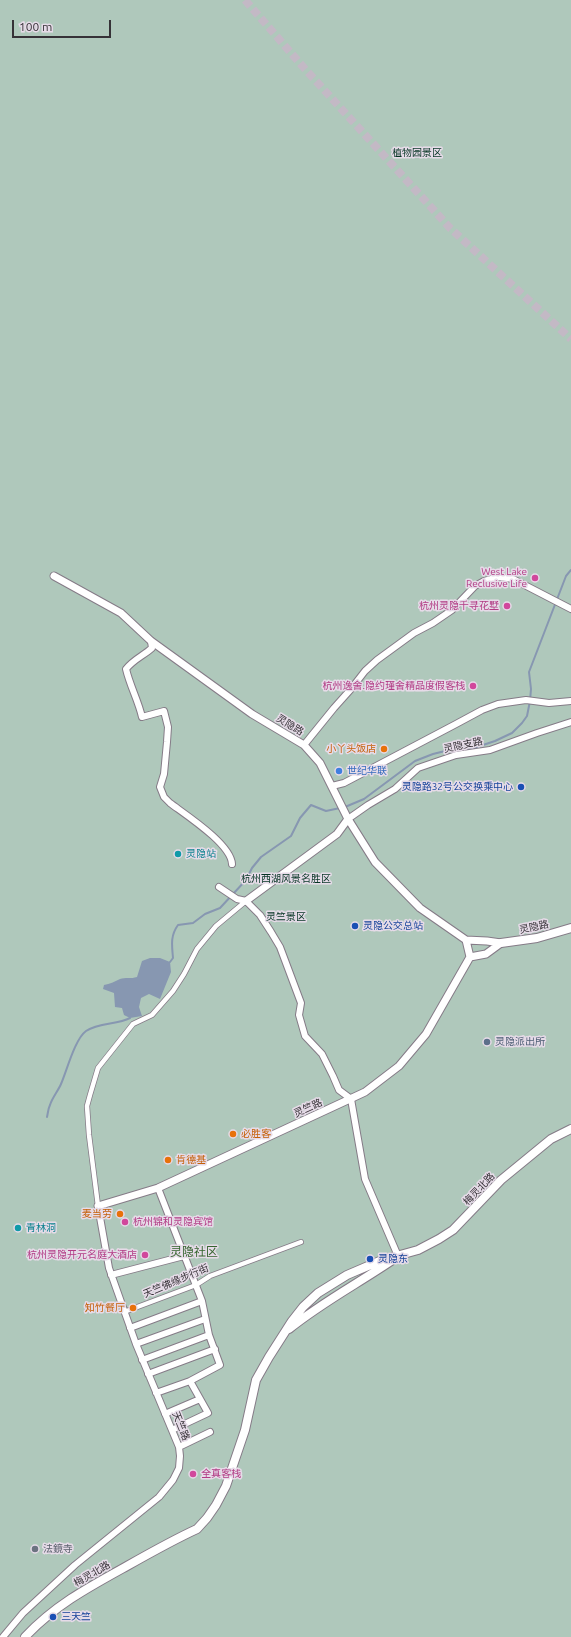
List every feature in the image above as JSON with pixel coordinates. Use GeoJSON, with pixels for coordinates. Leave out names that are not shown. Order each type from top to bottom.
{"type":"FeatureCollection","features":[{"type":"Feature","properties":{"kind":"main road","name":"灵隐路"},"geometry":{"type":"LineString","coordinates":[[501,943],[538,938],[571,928]]}},
{"type":"Feature","properties":{"kind":"main road","name":"梅灵北路"},"geometry":{"type":"LineString","coordinates":[[25,1637],[61,1604],[92,1585],[176,1539],[206,1512],[220,1488],[228,1464],[245,1430],[256,1380],[292,1321],[303,1307],[332,1283],[365,1267],[418,1250],[453,1230],[501,1180],[551,1139],[571,1129]]}},
{"type":"Feature","properties":{"kind":"main road","name":"梅灵北路"},"geometry":{"type":"LineString","coordinates":[[284,1334],[320,1306],[354,1286],[398,1256]]}},
{"type":"Feature","properties":{"kind":"street","name":"灵隐路"},"geometry":{"type":"LineString","coordinates":[[54,576],[121,613],[151,641],[252,714],[304,745],[320,763],[347,817],[375,862],[420,908],[466,940]]}},
{"type":"Feature","properties":{"kind":"street"},"geometry":{"type":"LineString","coordinates":[[304,745],[365,671],[377,660],[414,633],[433,623],[452,610],[475,586],[484,581],[499,577],[513,579],[526,584],[553,600],[571,608]]}},
{"type":"Feature","properties":{"kind":"street"},"geometry":{"type":"LineString","coordinates":[[151,641],[152,648],[146,654],[136,658],[126,669],[142,717],[164,711],[168,727],[164,774],[160,787],[164,797],[170,803],[215,837],[228,853],[232,860],[232,864]]}},
{"type":"Feature","properties":{"kind":"street"},"geometry":{"type":"LineString","coordinates":[[332,786],[344,784],[482,710],[498,704],[526,700],[549,702],[571,701]]}},
{"type":"Feature","properties":{"kind":"street","name":"灵隐支路"},"geometry":{"type":"LineString","coordinates":[[347,817],[395,789],[418,768],[456,755],[490,750],[571,722]]}},
{"type":"Feature","properties":{"kind":"street"},"geometry":{"type":"LineString","coordinates":[[98,1206],[89,1135],[88,1106],[98,1068],[133,1024],[152,1015],[173,991],[197,949],[216,926],[246,901],[338,834],[347,817]]}},
{"type":"Feature","properties":{"kind":"street"},"geometry":{"type":"LineString","coordinates":[[219,887],[236,898],[246,901],[260,916],[280,947],[301,1003],[299,1015],[305,1036],[322,1054],[339,1090],[351,1099],[365,1179],[398,1256]]}},
{"type":"Feature","properties":{"kind":"street"},"geometry":{"type":"LineString","coordinates":[[466,940],[487,940],[501,943],[486,954],[470,957],[466,940]]}},
{"type":"Feature","properties":{"kind":"street","name":"灵竺路"},"geometry":{"type":"LineString","coordinates":[[98,1206],[158,1188],[364,1092],[399,1066],[426,1034],[470,957]]}},
{"type":"Feature","properties":{"kind":"street"},"geometry":{"type":"LineString","coordinates":[[156,1393],[190,1381],[220,1365],[209,1335],[202,1302],[158,1188]]}},
{"type":"Feature","properties":{"kind":"street","name":"天竺路"},"geometry":{"type":"LineString","coordinates":[[3,1637],[23,1613],[75,1565],[159,1497],[173,1480],[179,1468],[179,1447],[142,1360],[111,1275],[103,1240],[98,1206]]}},
{"type":"Feature","properties":{"kind":"street","name":"天竺佛缘步行街"},"geometry":{"type":"LineString","coordinates":[[124,1312],[196,1285],[210,1276],[301,1242]]}},
{"type":"Feature","properties":{"kind":"street"},"geometry":{"type":"LineString","coordinates":[[111,1275],[184,1256]]}},
{"type":"Feature","properties":{"kind":"street"},"geometry":{"type":"LineString","coordinates":[[130,1328],[202,1302]]}},
{"type":"Feature","properties":{"kind":"street"},"geometry":{"type":"LineString","coordinates":[[136,1344],[206,1318]]}},
{"type":"Feature","properties":{"kind":"street"},"geometry":{"type":"LineString","coordinates":[[142,1360],[209,1335]]}},
{"type":"Feature","properties":{"kind":"street"},"geometry":{"type":"LineString","coordinates":[[148,1374],[215,1349]]}},
{"type":"Feature","properties":{"kind":"street"},"geometry":{"type":"LineString","coordinates":[[172,1430],[208,1414],[190,1381]]}},
{"type":"Feature","properties":{"kind":"street"},"geometry":{"type":"LineString","coordinates":[[165,1414],[200,1399]]}},
{"type":"Feature","properties":{"kind":"street"},"geometry":{"type":"LineString","coordinates":[[179,1447],[210,1432]]}},
{"type":"Feature","properties":{"kind":"green space","name":"灵竺景区"},"geometry":{"type":"Polygon","coordinates":[[[0,0],[571,0],[571,1637],[0,1637],[0,0]]]}},
{"type":"Feature","properties":{"kind":"water"},"geometry":{"type":"Polygon","coordinates":[[[150,958],[160,958],[170,962],[171,972],[160,999],[149,994],[141,998],[139,1007],[142,1016],[130,1018],[124,1015],[122,1008],[115,1007],[114,993],[103,989],[104,985],[122,978],[137,977],[142,961],[150,958]]]}},
{"type":"Feature","properties":{"kind":"waterway"},"geometry":{"type":"LineString","coordinates":[[345,807],[364,799],[415,761],[433,754],[453,749],[468,750],[495,741],[512,733],[522,723],[527,716],[530,701],[531,689],[529,672],[566,576],[571,570]]}},
{"type":"Feature","properties":{"kind":"waterway"},"geometry":{"type":"LineString","coordinates":[[170,962],[173,958],[173,937],[175,929],[178,925],[193,923],[205,914],[220,908],[246,880],[252,868],[261,857],[291,836],[300,818],[311,805],[326,811],[340,808]]}},
{"type":"Feature","properties":{"kind":"waterway"},"geometry":{"type":"LineString","coordinates":[[47,1117],[51,1102],[61,1084],[75,1048],[82,1035],[91,1028],[130,1018]]}},
{"type":"Feature","properties":{"kind":"tunnel"},"geometry":{"type":"LineString","coordinates":[[245,0],[305,69],[450,228],[571,339]]}},
{"type":"Feature","properties":{"kind":"place","name":"West Lake Reclusive Life"},"geometry":{"type":"Point","coordinates":[535,578]}},
{"type":"Feature","properties":{"kind":"place","name":"杭州灵隐千寻花墅"},"geometry":{"type":"Point","coordinates":[507,606]}},
{"type":"Feature","properties":{"kind":"place","name":"杭州逸舍.隐约瑾舍精品度假客栈"},"geometry":{"type":"Point","coordinates":[473,686]}},
{"type":"Feature","properties":{"kind":"place","name":"小丫头饭店"},"geometry":{"type":"Point","coordinates":[384,749]}},
{"type":"Feature","properties":{"kind":"place","name":"世纪华联"},"geometry":{"type":"Point","coordinates":[339,771]}},
{"type":"Feature","properties":{"kind":"place","name":"灵隐路32号公交换乘中心"},"geometry":{"type":"Point","coordinates":[521,787]}},
{"type":"Feature","properties":{"kind":"place","name":"灵隐站"},"geometry":{"type":"Point","coordinates":[178,854]}},
{"type":"Feature","properties":{"kind":"place","name":"灵隐公交总站"},"geometry":{"type":"Point","coordinates":[355,926]}},
{"type":"Feature","properties":{"kind":"place","name":"灵隐派出所"},"geometry":{"type":"Point","coordinates":[487,1042]}},
{"type":"Feature","properties":{"kind":"place","name":"必胜客"},"geometry":{"type":"Point","coordinates":[233,1134]}},
{"type":"Feature","properties":{"kind":"place","name":"肯德基"},"geometry":{"type":"Point","coordinates":[168,1160]}},
{"type":"Feature","properties":{"kind":"place","name":"麦当劳"},"geometry":{"type":"Point","coordinates":[120,1214]}},
{"type":"Feature","properties":{"kind":"place","name":"杭州锦和灵隐宾馆"},"geometry":{"type":"Point","coordinates":[125,1222]}},
{"type":"Feature","properties":{"kind":"place","name":"青林洞"},"geometry":{"type":"Point","coordinates":[18,1228]}},
{"type":"Feature","properties":{"kind":"place","name":"杭州灵隐开元名庭大酒店"},"geometry":{"type":"Point","coordinates":[145,1255]}},
{"type":"Feature","properties":{"kind":"place","name":"灵隐东"},"geometry":{"type":"Point","coordinates":[370,1259]}},
{"type":"Feature","properties":{"kind":"place","name":"知竹餐厅"},"geometry":{"type":"Point","coordinates":[133,1308]}},
{"type":"Feature","properties":{"kind":"place","name":"全真客栈"},"geometry":{"type":"Point","coordinates":[193,1474]}},
{"type":"Feature","properties":{"kind":"place","name":"法鏡寺"},"geometry":{"type":"Point","coordinates":[35,1549]}},
{"type":"Feature","properties":{"kind":"place","name":"三天竺"},"geometry":{"type":"Point","coordinates":[53,1617]}},
{"type":"Feature","properties":{"kind":"district","name":"灵隐社区"},"geometry":{"type":"Point","coordinates":[194,1252]}},
{"type":"Feature","properties":{"kind":"park label","name":"植物园景区"},"geometry":{"type":"Point","coordinates":[417,153]}},
{"type":"Feature","properties":{"kind":"park label","name":"杭州西湖风景名胜区"},"geometry":{"type":"Point","coordinates":[286,879]}}]}
